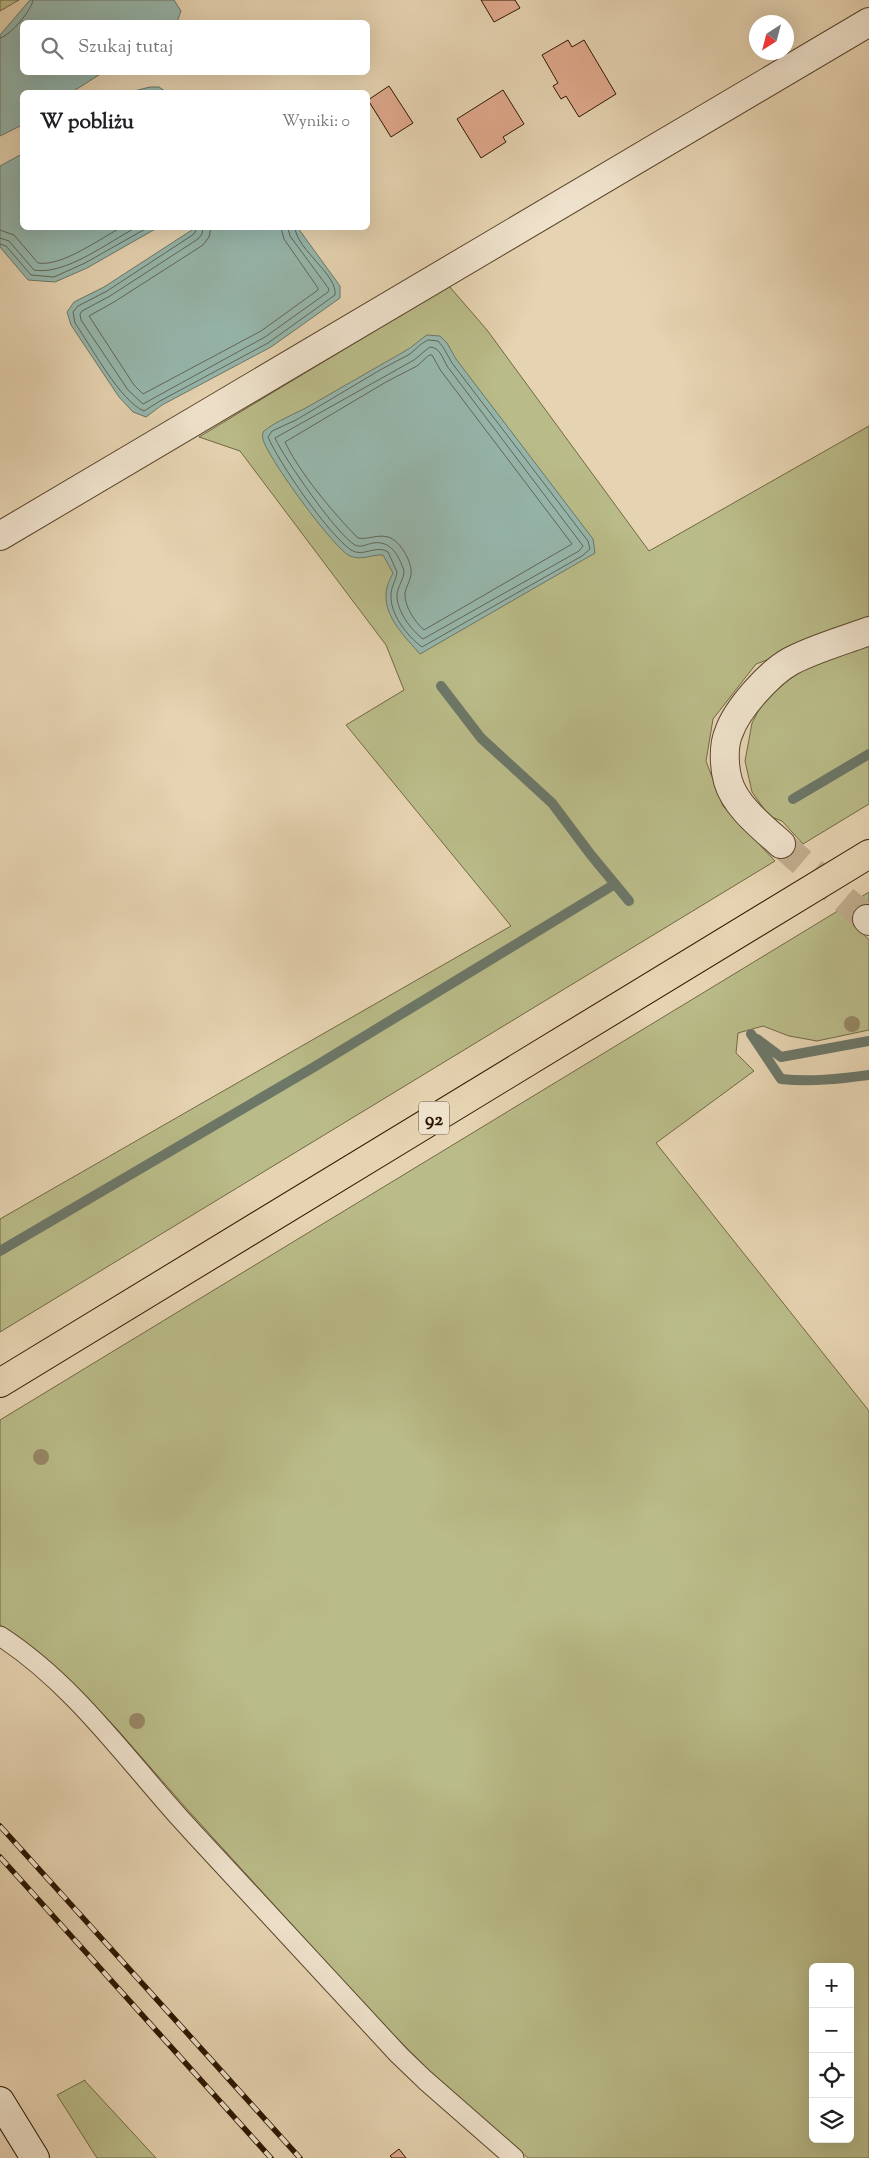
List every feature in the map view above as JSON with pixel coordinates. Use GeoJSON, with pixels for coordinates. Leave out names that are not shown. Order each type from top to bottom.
{"type":"FeatureCollection","features":[{"type":"Feature","properties":{"kind":"main road","name":"92"},"geometry":{"type":"LineString","coordinates":[[0,1383],[869,854]]}},
{"type":"Feature","properties":{"kind":"street"},"geometry":{"type":"LineString","coordinates":[[0,536],[869,22]]}},
{"type":"Feature","properties":{"kind":"street"},"geometry":{"type":"LineString","coordinates":[[781,844],[750,814],[736,796],[728,781],[725,754],[728,732],[749,699],[770,676],[791,661],[869,631]]}},
{"type":"Feature","properties":{"kind":"street"},"geometry":{"type":"LineString","coordinates":[[0,2101],[35,2158]]}},
{"type":"Feature","properties":{"kind":"lane"},"geometry":{"type":"LineString","coordinates":[[0,1636],[17,1647],[79,1702],[178,1815],[399,2055],[514,2158]]}},
{"type":"Feature","properties":{"kind":"green space"},"geometry":{"type":"Polygon","coordinates":[[[0,0],[19,0],[0,11],[0,0]]]}},
{"type":"Feature","properties":{"kind":"green space"},"geometry":{"type":"Polygon","coordinates":[[[449,286],[487,330],[649,551],[869,426],[869,622],[756,664],[713,719],[706,761],[723,806],[775,861],[0,1332],[0,1219],[511,926],[346,725],[404,690],[386,645],[240,451],[199,437],[449,286]]]}},
{"type":"Feature","properties":{"kind":"green space"},"geometry":{"type":"Polygon","coordinates":[[[869,645],[869,804],[803,844],[782,821],[769,816],[752,792],[745,761],[752,723],[765,698],[799,672],[869,645]]]}},
{"type":"Feature","properties":{"kind":"green space"},"geometry":{"type":"Polygon","coordinates":[[[869,892],[869,917],[857,927],[869,940],[869,1030],[817,1041],[789,1036],[763,1026],[738,1033],[736,1053],[754,1071],[656,1143],[869,1411],[869,2158],[528,2158],[437,2079],[378,2019],[186,1808],[116,1728],[74,1684],[32,1647],[0,1625],[0,1420],[869,892]]]}},
{"type":"Feature","properties":{"kind":"green space"},"geometry":{"type":"Polygon","coordinates":[[[85,2080],[156,2158],[97,2158],[57,2095],[85,2080]]]}},
{"type":"Feature","properties":{"kind":"water"},"geometry":{"type":"Polygon","coordinates":[[[30,0],[174,0],[181,11],[178,20],[20,20],[20,75],[99,75],[75,90],[20,90],[20,126],[0,136],[0,35],[30,0]]]}},
{"type":"Feature","properties":{"kind":"water"},"geometry":{"type":"Polygon","coordinates":[[[159,87],[163,90],[138,90],[159,87]]]}},
{"type":"Feature","properties":{"kind":"water"},"geometry":{"type":"Polygon","coordinates":[[[20,155],[20,230],[154,230],[87,268],[55,282],[28,280],[0,247],[0,166],[20,155]]]}},
{"type":"Feature","properties":{"kind":"water"},"geometry":{"type":"Polygon","coordinates":[[[192,230],[299,230],[340,286],[340,298],[271,347],[162,405],[146,417],[133,412],[119,397],[71,325],[67,312],[74,302],[104,287],[192,230]]]}},
{"type":"Feature","properties":{"kind":"water"},"geometry":{"type":"Polygon","coordinates":[[[427,335],[440,336],[447,343],[456,359],[593,539],[595,553],[420,654],[397,627],[389,612],[386,592],[393,573],[383,555],[363,558],[354,557],[342,550],[316,521],[288,482],[267,449],[263,432],[408,349],[427,335]]]}},
{"type":"Feature","properties":{"kind":"building"},"geometry":{"type":"Polygon","coordinates":[[[481,0],[515,0],[520,8],[494,22],[481,0]]]}},
{"type":"Feature","properties":{"kind":"building"},"geometry":{"type":"Polygon","coordinates":[[[568,40],[572,47],[584,40],[616,94],[579,117],[566,96],[561,99],[553,86],[558,83],[542,55],[568,40]]]}},
{"type":"Feature","properties":{"kind":"building"},"geometry":{"type":"Polygon","coordinates":[[[389,86],[413,123],[391,137],[370,103],[370,99],[389,86]]]}},
{"type":"Feature","properties":{"kind":"building"},"geometry":{"type":"Polygon","coordinates":[[[503,90],[524,124],[503,137],[506,142],[481,158],[457,119],[503,90]]]}},
{"type":"Feature","properties":{"kind":"building"},"geometry":{"type":"Polygon","coordinates":[[[399,2149],[406,2158],[392,2158],[390,2156],[399,2149]]]}},
{"type":"Feature","properties":{"kind":"waterway"},"geometry":{"type":"LineString","coordinates":[[441,686],[481,738],[552,803],[629,901]]}},
{"type":"Feature","properties":{"kind":"waterway"},"geometry":{"type":"LineString","coordinates":[[793,799],[869,754]]}},
{"type":"Feature","properties":{"kind":"waterway"},"geometry":{"type":"LineString","coordinates":[[0,1251],[314,1067],[615,884]]}},
{"type":"Feature","properties":{"kind":"waterway"},"geometry":{"type":"LineString","coordinates":[[751,1034],[781,1079],[825,1080],[869,1075]]}},
{"type":"Feature","properties":{"kind":"waterway"},"geometry":{"type":"LineString","coordinates":[[757,1039],[781,1057],[869,1041]]}},
{"type":"Feature","properties":{"kind":"tunnel"},"geometry":{"type":"LineString","coordinates":[[781,844],[867,919]]}},
{"type":"Feature","properties":{"kind":"railway"},"geometry":{"type":"LineString","coordinates":[[0,1826],[300,2158]]}},
{"type":"Feature","properties":{"kind":"railway"},"geometry":{"type":"LineString","coordinates":[[0,1857],[271,2158]]}}]}
